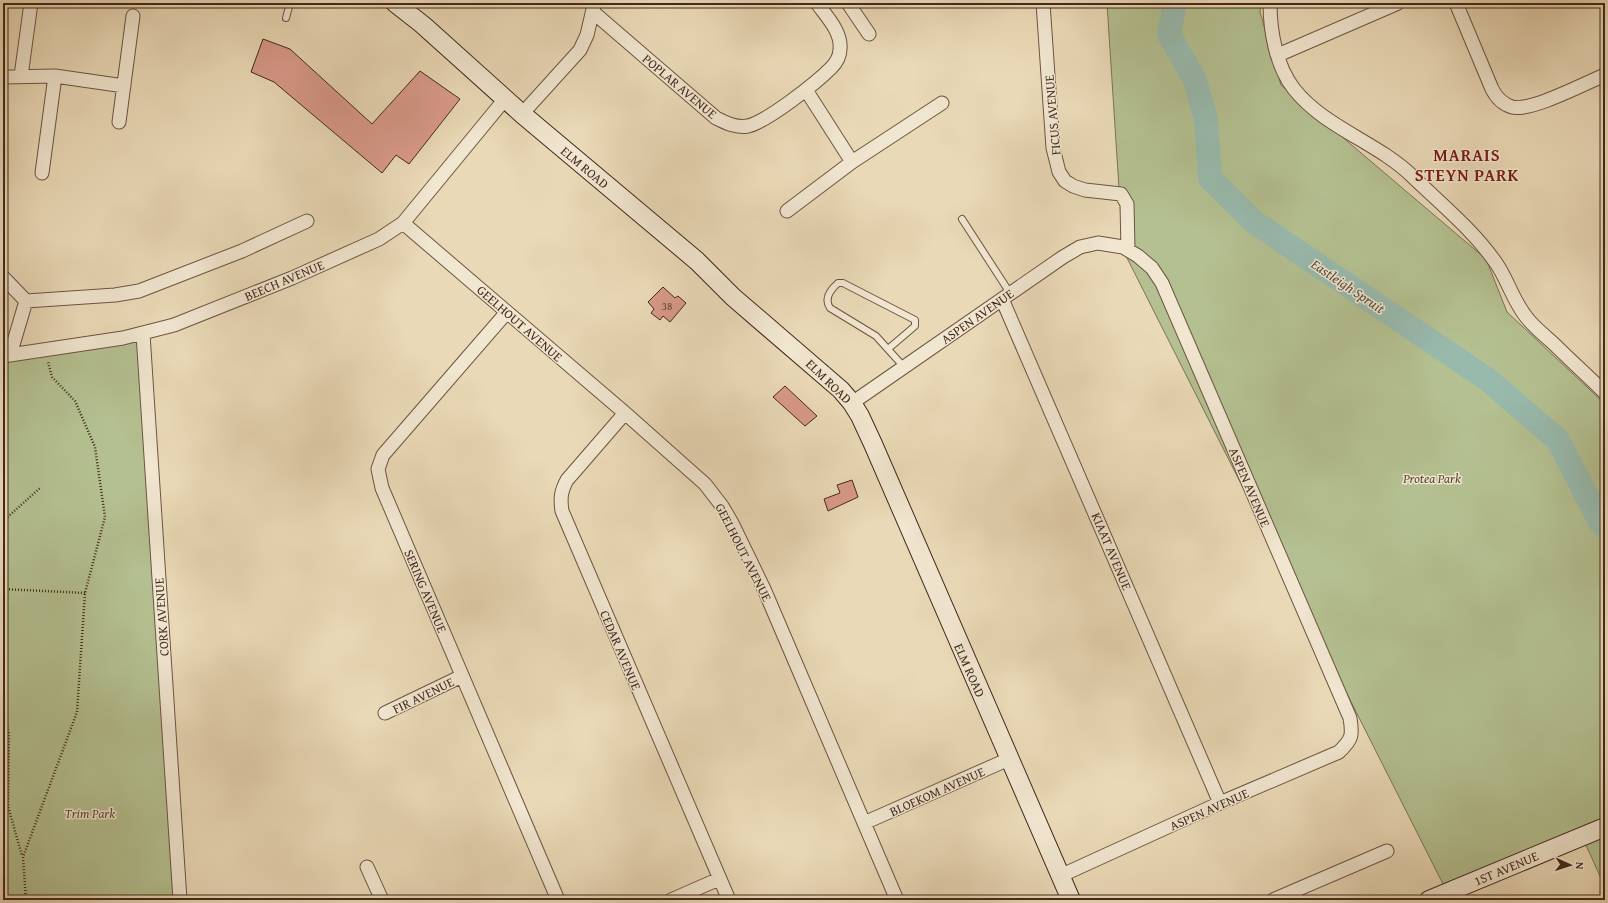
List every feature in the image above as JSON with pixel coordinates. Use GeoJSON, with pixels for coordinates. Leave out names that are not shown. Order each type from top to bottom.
{"type":"FeatureCollection","features":[{"type":"Feature","properties":{"kind":"street"},"geometry":{"type":"LineString","coordinates":[[21,76],[32,3]]}},
{"type":"Feature","properties":{"kind":"street","name":"ELM ROAD"},"geometry":{"type":"LineString","coordinates":[[395,3],[423,25],[522,114],[697,261],[733,296],[816,368],[852,403],[873,444],[1071,900]]}},
{"type":"Feature","properties":{"kind":"street","name":"POPLAR AVENUE"},"geometry":{"type":"LineString","coordinates":[[594,7],[716,118],[727,124],[737,126],[755,124],[769,116],[806,90],[832,67],[838,58],[841,48],[837,33],[817,3]]}},
{"type":"Feature","properties":{"kind":"street"},"geometry":{"type":"LineString","coordinates":[[848,3],[868,34]]}},
{"type":"Feature","properties":{"kind":"street","name":"FICUS AVENUE"},"geometry":{"type":"LineString","coordinates":[[1043,3],[1053,148],[1059,172],[1065,181],[1073,186],[1085,190],[1122,194],[1127,204],[1128,250]]}},
{"type":"Feature","properties":{"kind":"street"},"geometry":{"type":"LineString","coordinates":[[1270,3],[1271,25],[1278,55],[1287,79],[1294,89],[1342,130],[1366,143],[1402,167],[1479,241],[1497,264],[1515,301],[1528,319],[1605,393]]}},
{"type":"Feature","properties":{"kind":"street"},"geometry":{"type":"LineString","coordinates":[[1278,55],[1398,3]]}},
{"type":"Feature","properties":{"kind":"street"},"geometry":{"type":"LineString","coordinates":[[1456,3],[1492,89],[1497,97],[1512,107],[1534,105],[1605,75]]}},
{"type":"Feature","properties":{"kind":"street"},"geometry":{"type":"LineString","coordinates":[[522,114],[580,50],[587,36],[594,7]]}},
{"type":"Feature","properties":{"kind":"street"},"geometry":{"type":"LineString","coordinates":[[119,122],[133,16]]}},
{"type":"Feature","properties":{"kind":"street"},"geometry":{"type":"LineString","coordinates":[[42,173],[55,76]]}},
{"type":"Feature","properties":{"kind":"street"},"geometry":{"type":"LineString","coordinates":[[3,77],[55,76],[124,86]]}},
{"type":"Feature","properties":{"kind":"street"},"geometry":{"type":"LineString","coordinates":[[806,90],[852,162]]}},
{"type":"Feature","properties":{"kind":"street","name":"BEECH AVENUE"},"geometry":{"type":"LineString","coordinates":[[6,356],[143,334],[174,325],[292,278],[379,239],[403,224],[505,99]]}},
{"type":"Feature","properties":{"kind":"street"},"geometry":{"type":"LineString","coordinates":[[787,211],[852,162],[942,102]]}},
{"type":"Feature","properties":{"kind":"street"},"geometry":{"type":"LineString","coordinates":[[26,301],[115,295],[139,291],[242,252],[307,221]]}},
{"type":"Feature","properties":{"kind":"street","name":"GEELHOUT AVENUE"},"geometry":{"type":"LineString","coordinates":[[403,224],[625,413],[705,484],[722,506],[764,589],[897,900]]}},
{"type":"Feature","properties":{"kind":"street","name":"ASPEN AVENUE"},"geometry":{"type":"LineString","coordinates":[[852,403],[1062,257],[1080,247],[1098,244],[1123,247],[1138,256],[1152,268],[1162,283],[1350,718],[1352,733],[1349,742],[1339,752],[1220,803],[1060,876]]}},
{"type":"Feature","properties":{"kind":"street"},"geometry":{"type":"LineString","coordinates":[[3,277],[26,301]]}},
{"type":"Feature","properties":{"kind":"street","name":"KIAAT AVENUE"},"geometry":{"type":"LineString","coordinates":[[1006,296],[1220,803]]}},
{"type":"Feature","properties":{"kind":"street"},"geometry":{"type":"LineString","coordinates":[[6,356],[26,301]]}},
{"type":"Feature","properties":{"kind":"street","name":"SERING AVENUE"},"geometry":{"type":"LineString","coordinates":[[507,312],[383,454],[378,469],[382,488],[558,900]]}},
{"type":"Feature","properties":{"kind":"street","name":"CORK AVENUE"},"geometry":{"type":"LineString","coordinates":[[143,334],[180,900]]}},
{"type":"Feature","properties":{"kind":"street","name":"CEDAR AVENUE"},"geometry":{"type":"LineString","coordinates":[[625,413],[567,480],[562,490],[560,499],[562,511],[729,900]]}},
{"type":"Feature","properties":{"kind":"street","name":"FIR AVENUE"},"geometry":{"type":"LineString","coordinates":[[385,713],[462,676]]}},
{"type":"Feature","properties":{"kind":"street","name":"BLOEKOM AVENUE"},"geometry":{"type":"LineString","coordinates":[[864,823],[1009,759]]}},
{"type":"Feature","properties":{"kind":"street","name":"1ST AVENUE"},"geometry":{"type":"LineString","coordinates":[[1429,900],[1605,826]]}},
{"type":"Feature","properties":{"kind":"street"},"geometry":{"type":"LineString","coordinates":[[1273,900],[1287,897],[1387,851]]}},
{"type":"Feature","properties":{"kind":"street"},"geometry":{"type":"LineString","coordinates":[[367,866],[382,900]]}},
{"type":"Feature","properties":{"kind":"street"},"geometry":{"type":"LineString","coordinates":[[671,900],[719,879]]}},
{"type":"Feature","properties":{"kind":"lane"},"geometry":{"type":"LineString","coordinates":[[286,18],[290,3]]}},
{"type":"Feature","properties":{"kind":"lane"},"geometry":{"type":"LineString","coordinates":[[962,220],[1006,296]]}},
{"type":"Feature","properties":{"kind":"lane"},"geometry":{"type":"LineString","coordinates":[[888,349],[915,326],[915,320],[843,283],[838,282],[830,291],[827,299],[827,304],[830,308],[876,336],[904,368]]}},
{"type":"Feature","properties":{"kind":"path"},"geometry":{"type":"LineString","coordinates":[[23,857],[77,712],[85,592],[105,517],[95,448],[75,401],[52,377],[46,350]]}},
{"type":"Feature","properties":{"kind":"path"},"geometry":{"type":"LineString","coordinates":[[3,521],[41,488]]}},
{"type":"Feature","properties":{"kind":"path"},"geometry":{"type":"LineString","coordinates":[[3,589],[85,592]]}},
{"type":"Feature","properties":{"kind":"path"},"geometry":{"type":"LineString","coordinates":[[3,709],[10,734],[8,806],[23,857],[26,900]]}},
{"type":"Feature","properties":{"kind":"green space","name":"Protea Park"},"geometry":{"type":"Polygon","coordinates":[[[1107,3],[1261,3],[1260,12],[1281,85],[1486,259],[1507,312],[1605,404],[1605,887],[1580,832],[1446,890],[1123,250],[1107,3]]]}},
{"type":"Feature","properties":{"kind":"green space","name":"Trim Park"},"geometry":{"type":"Polygon","coordinates":[[[141,333],[184,900],[3,900],[3,357],[141,333]]]}},
{"type":"Feature","properties":{"kind":"building"},"geometry":{"type":"Polygon","coordinates":[[[263,39],[290,49],[372,124],[420,71],[460,99],[409,164],[396,155],[382,173],[274,82],[251,72],[263,39]]]}},
{"type":"Feature","properties":{"kind":"building"},"geometry":{"type":"Polygon","coordinates":[[[663,287],[675,298],[678,296],[686,303],[670,322],[663,316],[660,320],[651,313],[654,309],[648,302],[663,287]]]}},
{"type":"Feature","properties":{"kind":"building"},"geometry":{"type":"Polygon","coordinates":[[[785,386],[817,416],[805,426],[773,397],[785,386]]]}},
{"type":"Feature","properties":{"kind":"building"},"geometry":{"type":"Polygon","coordinates":[[[852,480],[858,497],[828,511],[824,499],[840,493],[837,485],[852,480]]]}},
{"type":"Feature","properties":{"kind":"waterway","name":"Eastleigh Spruit"},"geometry":{"type":"LineString","coordinates":[[1175,3],[1169,35],[1194,78],[1206,119],[1210,178],[1254,222],[1487,379],[1558,440],[1600,522],[1605,527]]}},
{"type":"Feature","properties":{"kind":"district","name":"MARAIS STEYN PARK"},"geometry":{"type":"Point","coordinates":[1467,165]}}]}
